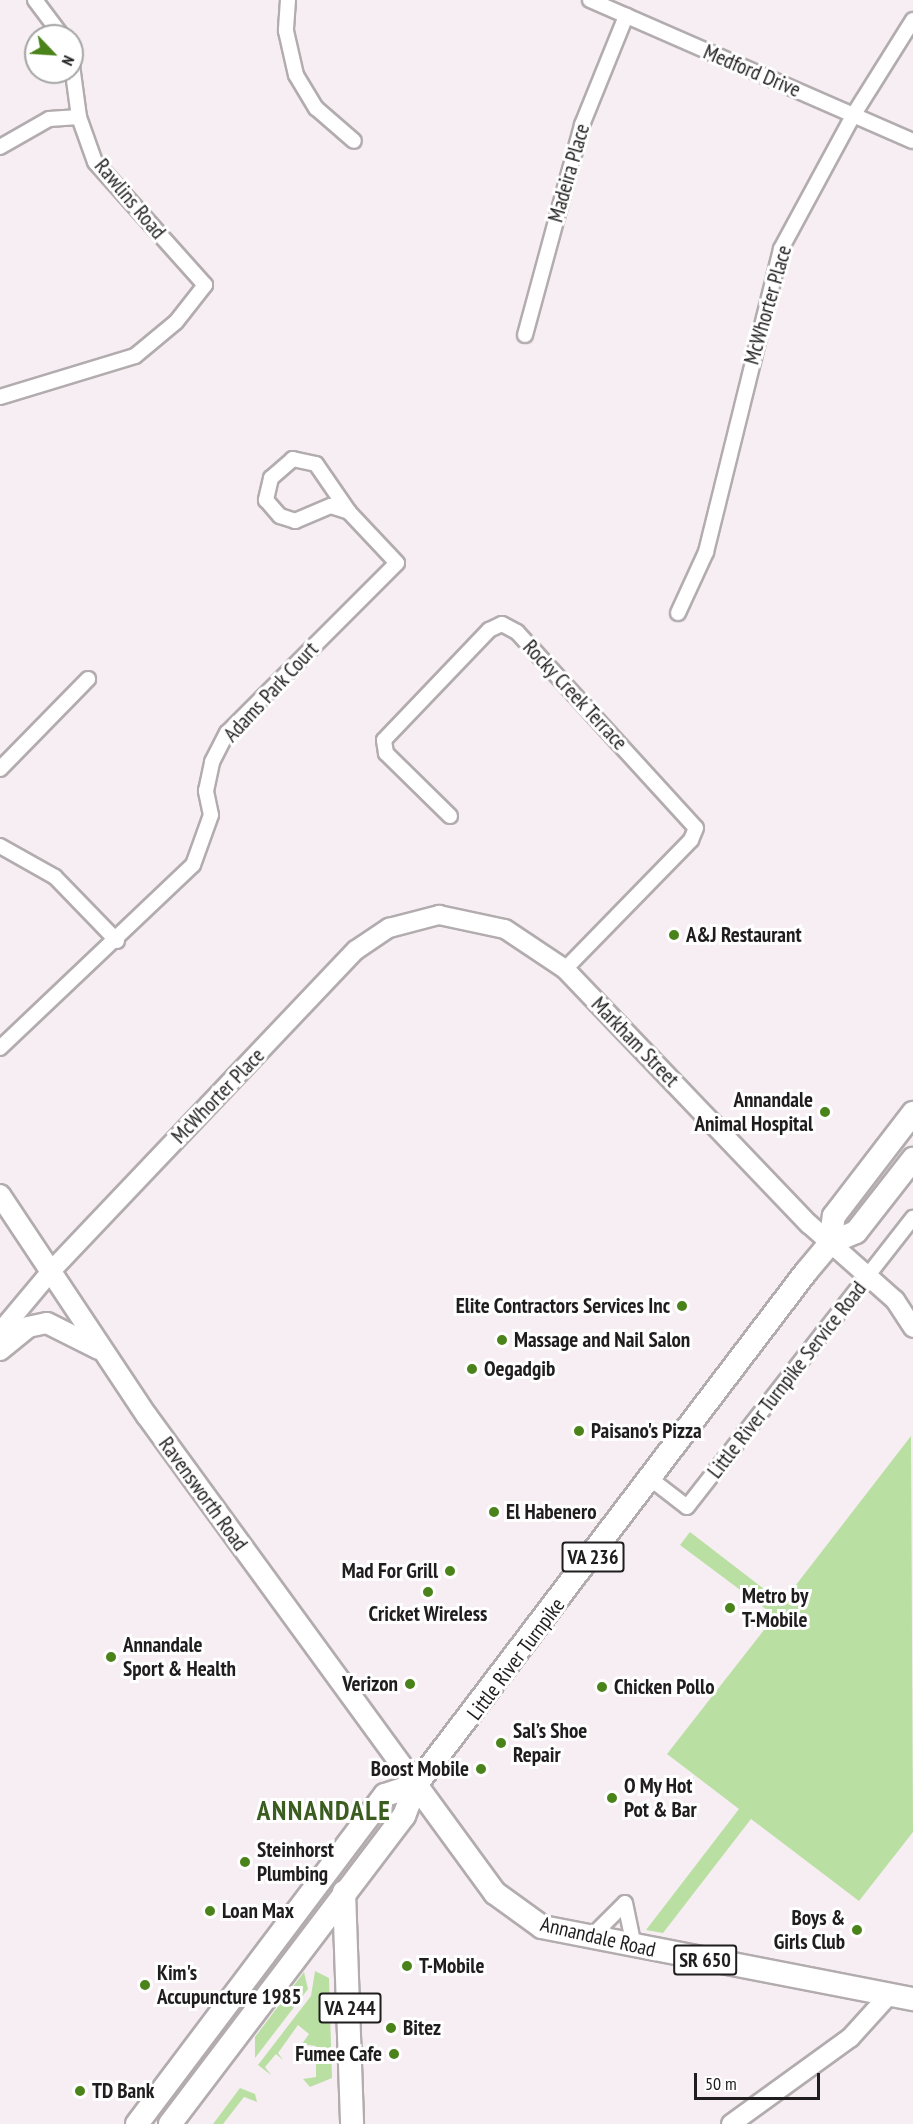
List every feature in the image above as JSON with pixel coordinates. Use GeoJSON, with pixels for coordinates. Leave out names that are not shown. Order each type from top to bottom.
{"type":"FeatureCollection","features":[{"type":"Feature","properties":{"kind":"main road","name":"Little River Turnpike"},"geometry":{"type":"LineString","coordinates":[[170,2124],[404,1816],[416,1785],[652,1480],[830,1243],[834,1216],[913,1113]]}},
{"type":"Feature","properties":{"kind":"main road","name":"Little River Turnpike"},"geometry":{"type":"LineString","coordinates":[[830,1243],[856,1232],[913,1159]]}},
{"type":"Feature","properties":{"kind":"main road","name":"Ravensworth Road"},"geometry":{"type":"LineString","coordinates":[[0,1195],[106,1353],[416,1785]]}},
{"type":"Feature","properties":{"kind":"main road"},"geometry":{"type":"LineString","coordinates":[[0,1350],[28,1327],[47,1323],[106,1353]]}},
{"type":"Feature","properties":{"kind":"main road"},"geometry":{"type":"LineString","coordinates":[[137,2124],[386,1796],[416,1785]]}},
{"type":"Feature","properties":{"kind":"main road","name":"Annandale Road"},"geometry":{"type":"LineString","coordinates":[[416,1785],[507,1906],[542,1927],[634,1947],[913,1999]]}},
{"type":"Feature","properties":{"kind":"main road","name":"VA 244"},"geometry":{"type":"LineString","coordinates":[[344,1892],[352,2124]]}},
{"type":"Feature","properties":{"kind":"street"},"geometry":{"type":"LineString","coordinates":[[35,0],[53,24]]}},
{"type":"Feature","properties":{"kind":"street"},"geometry":{"type":"LineString","coordinates":[[288,0],[287,41],[298,81],[316,108],[354,141]]}},
{"type":"Feature","properties":{"kind":"street","name":"Medford Drive"},"geometry":{"type":"LineString","coordinates":[[590,0],[913,141]]}},
{"type":"Feature","properties":{"kind":"street","name":"Madeira Place"},"geometry":{"type":"LineString","coordinates":[[525,335],[582,124],[627,16]]}},
{"type":"Feature","properties":{"kind":"street","name":"McWhorter Place"},"geometry":{"type":"LineString","coordinates":[[678,613],[706,552],[781,249],[854,114],[913,20]]}},
{"type":"Feature","properties":{"kind":"street","name":"Rawlins Road"},"geometry":{"type":"LineString","coordinates":[[0,397],[135,356],[176,322],[205,285],[95,162],[79,117],[75,84]]}},
{"type":"Feature","properties":{"kind":"street"},"geometry":{"type":"LineString","coordinates":[[0,147],[49,119],[79,117]]}},
{"type":"Feature","properties":{"kind":"street","name":"Adams Park Court"},"geometry":{"type":"LineString","coordinates":[[0,1048],[117,941],[203,849],[211,815],[206,791],[212,762],[227,734],[397,563],[349,512],[316,464],[293,459],[271,478],[266,500],[280,516],[296,521],[331,506],[349,512]]}},
{"type":"Feature","properties":{"kind":"street","name":"Rocky Creek Terrace"},"geometry":{"type":"LineString","coordinates":[[450,816],[388,755],[384,740],[489,630],[502,624],[524,639],[696,828],[691,840],[565,969]]}},
{"type":"Feature","properties":{"kind":"street"},"geometry":{"type":"LineString","coordinates":[[0,769],[88,678]]}},
{"type":"Feature","properties":{"kind":"street"},"geometry":{"type":"LineString","coordinates":[[0,846],[55,877],[117,941]]}},
{"type":"Feature","properties":{"kind":"street","name":"Markham Street"},"geometry":{"type":"LineString","coordinates":[[389,928],[424,917],[470,918],[531,942],[565,969],[830,1243],[895,1300],[913,1328]]}},
{"type":"Feature","properties":{"kind":"street","name":"McWhorter Place"},"geometry":{"type":"LineString","coordinates":[[0,1332],[52,1270],[356,950],[389,928]]}},
{"type":"Feature","properties":{"kind":"street","name":"Little River Turnpike Service Road"},"geometry":{"type":"LineString","coordinates":[[652,1480],[687,1507],[913,1218]]}},
{"type":"Feature","properties":{"kind":"street"},"geometry":{"type":"LineString","coordinates":[[590,1938],[625,1903],[634,1947]]}},
{"type":"Feature","properties":{"kind":"street"},"geometry":{"type":"LineString","coordinates":[[731,2124],[850,2038],[890,1995]]}},
{"type":"Feature","properties":{"kind":"green space"},"geometry":{"type":"Polygon","coordinates":[[[911,1436],[913,1832],[859,1901],[751,1819],[663,1933],[646,1930],[739,1809],[667,1754],[775,1616],[680,1545],[690,1532],[782,1603],[911,1436]]]}},
{"type":"Feature","properties":{"kind":"green space"},"geometry":{"type":"Polygon","coordinates":[[[315,1971],[329,1978],[332,2078],[310,2087],[303,2079],[316,2077],[316,2046],[302,2044],[309,2034],[298,2025],[278,2053],[283,2060],[276,2054],[265,2067],[271,2075],[258,2065],[311,1996],[315,1971]]]}},
{"type":"Feature","properties":{"kind":"green space"},"geometry":{"type":"Polygon","coordinates":[[[304,1972],[308,1989],[255,2058],[255,2037],[304,1972]]]}},
{"type":"Feature","properties":{"kind":"green space"},"geometry":{"type":"Polygon","coordinates":[[[240,2088],[255,2094],[257,2102],[244,2097],[223,2124],[213,2124],[240,2088]]]}},
{"type":"Feature","properties":{"kind":"place","name":"A&J Restaurant"},"geometry":{"type":"Point","coordinates":[674,935]}},
{"type":"Feature","properties":{"kind":"place","name":"Annandale Animal Hospital"},"geometry":{"type":"Point","coordinates":[825,1112]}},
{"type":"Feature","properties":{"kind":"place","name":"Elite Contractors Services Inc"},"geometry":{"type":"Point","coordinates":[682,1306]}},
{"type":"Feature","properties":{"kind":"place","name":"Massage and Nail Salon"},"geometry":{"type":"Point","coordinates":[502,1340]}},
{"type":"Feature","properties":{"kind":"place","name":"Oegadgib"},"geometry":{"type":"Point","coordinates":[472,1369]}},
{"type":"Feature","properties":{"kind":"place","name":"Paisano's Pizza"},"geometry":{"type":"Point","coordinates":[579,1431]}},
{"type":"Feature","properties":{"kind":"place","name":"El Habenero"},"geometry":{"type":"Point","coordinates":[494,1512]}},
{"type":"Feature","properties":{"kind":"place","name":"Mad For Grill"},"geometry":{"type":"Point","coordinates":[450,1571]}},
{"type":"Feature","properties":{"kind":"place","name":"Cricket Wireless"},"geometry":{"type":"Point","coordinates":[428,1592]}},
{"type":"Feature","properties":{"kind":"place","name":"Metro by T-Mobile"},"geometry":{"type":"Point","coordinates":[730,1608]}},
{"type":"Feature","properties":{"kind":"place","name":"Annandale Sport & Health"},"geometry":{"type":"Point","coordinates":[111,1657]}},
{"type":"Feature","properties":{"kind":"place","name":"Verizon"},"geometry":{"type":"Point","coordinates":[410,1684]}},
{"type":"Feature","properties":{"kind":"place","name":"Chicken Pollo"},"geometry":{"type":"Point","coordinates":[602,1687]}},
{"type":"Feature","properties":{"kind":"place","name":"Sal’s Shoe Repair"},"geometry":{"type":"Point","coordinates":[501,1743]}},
{"type":"Feature","properties":{"kind":"place","name":"Boost Mobile"},"geometry":{"type":"Point","coordinates":[481,1769]}},
{"type":"Feature","properties":{"kind":"place","name":"O My Hot Pot & Bar"},"geometry":{"type":"Point","coordinates":[612,1798]}},
{"type":"Feature","properties":{"kind":"place","name":"Steinhorst Plumbing"},"geometry":{"type":"Point","coordinates":[245,1862]}},
{"type":"Feature","properties":{"kind":"place","name":"Loan Max"},"geometry":{"type":"Point","coordinates":[210,1911]}},
{"type":"Feature","properties":{"kind":"place","name":"Boys & Girls Club"},"geometry":{"type":"Point","coordinates":[857,1930]}},
{"type":"Feature","properties":{"kind":"place","name":"T-Mobile"},"geometry":{"type":"Point","coordinates":[407,1966]}},
{"type":"Feature","properties":{"kind":"place","name":"Kim's Accupuncture 1985"},"geometry":{"type":"Point","coordinates":[145,1985]}},
{"type":"Feature","properties":{"kind":"place","name":"Bitez"},"geometry":{"type":"Point","coordinates":[391,2028]}},
{"type":"Feature","properties":{"kind":"place","name":"Fumee Cafe"},"geometry":{"type":"Point","coordinates":[394,2054]}},
{"type":"Feature","properties":{"kind":"place","name":"TD Bank"},"geometry":{"type":"Point","coordinates":[80,2091]}},
{"type":"Feature","properties":{"kind":"district","name":"ANNANDALE"},"geometry":{"type":"Point","coordinates":[324,1811]}}]}
